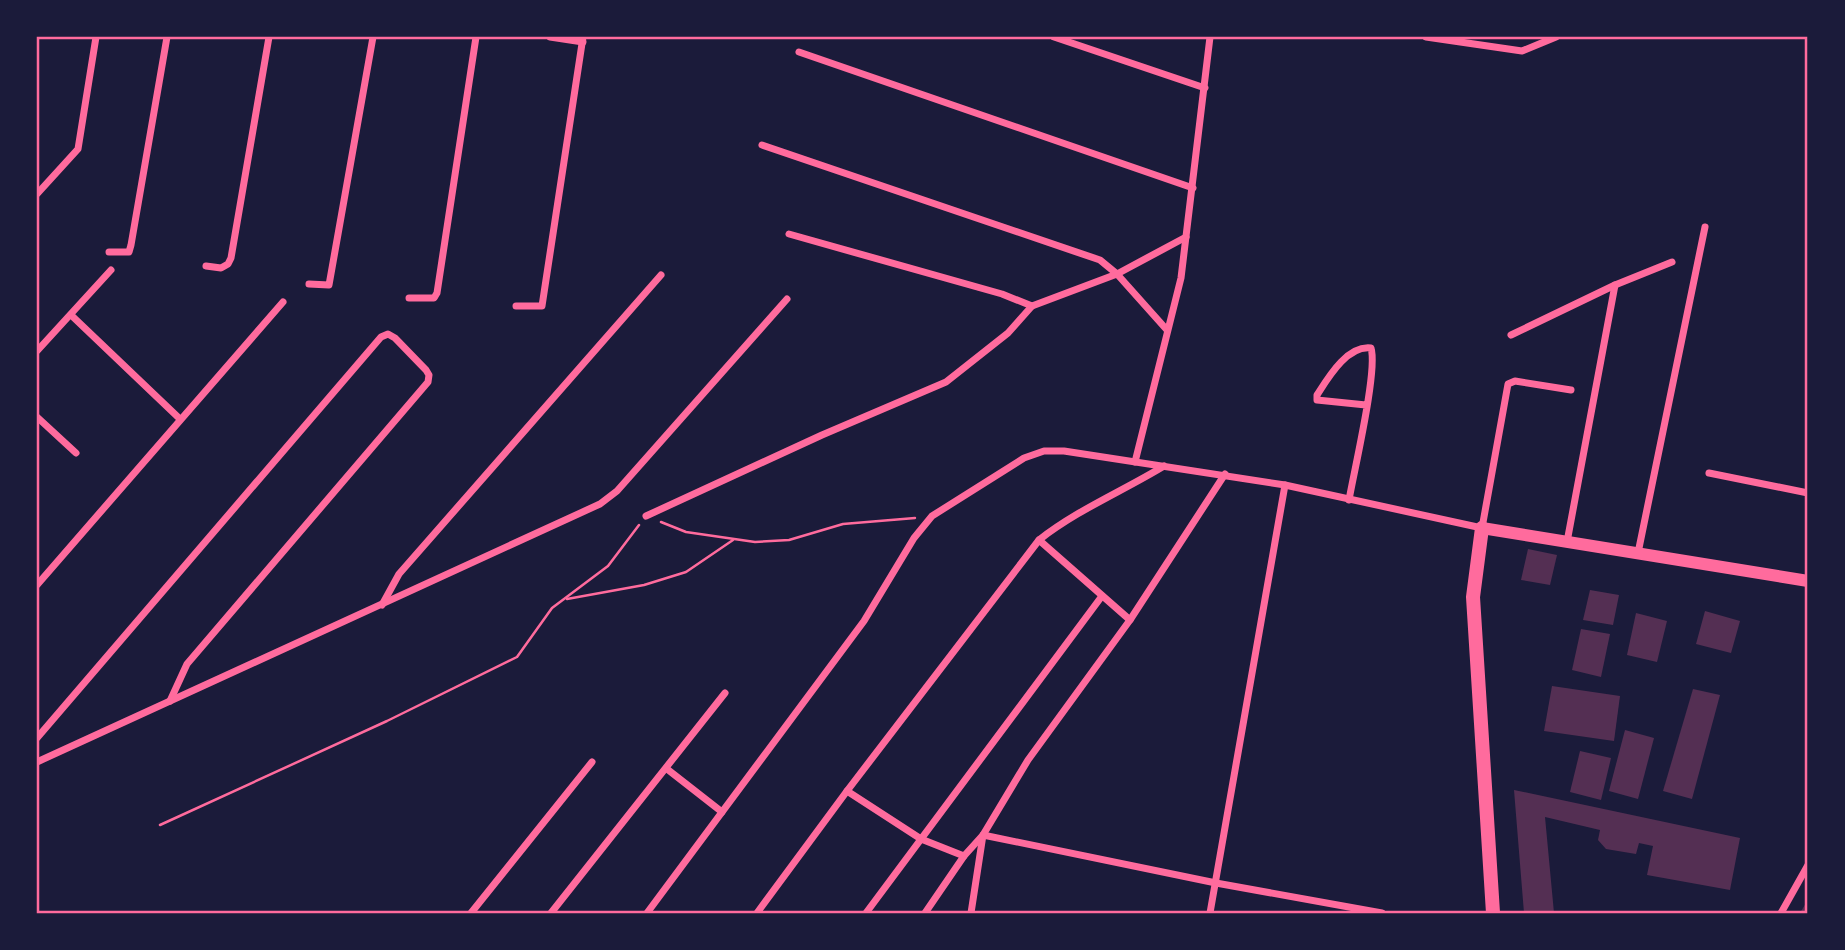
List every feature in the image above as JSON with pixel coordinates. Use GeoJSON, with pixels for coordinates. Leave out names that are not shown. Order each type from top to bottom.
{"type":"FeatureCollection","features":[{"type":"Feature","properties":{"kind":"main road"},"geometry":{"type":"LineString","coordinates":[[1482,528],[1473,597],[1493,913]]}},
{"type":"Feature","properties":{"kind":"street"},"geometry":{"type":"LineString","coordinates":[[37,194],[78,149],[96,37]]}},
{"type":"Feature","properties":{"kind":"street"},"geometry":{"type":"LineString","coordinates":[[108,252],[129,252],[131,245],[167,37]]}},
{"type":"Feature","properties":{"kind":"street"},"geometry":{"type":"LineString","coordinates":[[206,266],[221,268],[228,264],[231,258],[269,37]]}},
{"type":"Feature","properties":{"kind":"street"},"geometry":{"type":"LineString","coordinates":[[309,284],[329,285],[373,37]]}},
{"type":"Feature","properties":{"kind":"street"},"geometry":{"type":"LineString","coordinates":[[409,298],[429,300],[437,293],[476,37]]}},
{"type":"Feature","properties":{"kind":"street"},"geometry":{"type":"LineString","coordinates":[[516,306],[542,306],[583,39],[550,37]]}},
{"type":"Feature","properties":{"kind":"street"},"geometry":{"type":"LineString","coordinates":[[1054,37],[1205,88]]}},
{"type":"Feature","properties":{"kind":"street"},"geometry":{"type":"LineString","coordinates":[[1135,462],[1181,278],[1210,37]]}},
{"type":"Feature","properties":{"kind":"street"},"geometry":{"type":"LineString","coordinates":[[1426,37],[1522,51],[1556,37]]}},
{"type":"Feature","properties":{"kind":"street"},"geometry":{"type":"LineString","coordinates":[[799,52],[1193,188]]}},
{"type":"Feature","properties":{"kind":"street"},"geometry":{"type":"LineString","coordinates":[[762,145],[1100,260],[1117,274],[1167,330]]}},
{"type":"Feature","properties":{"kind":"street"},"geometry":{"type":"LineString","coordinates":[[1638,553],[1705,227]]}},
{"type":"Feature","properties":{"kind":"street"},"geometry":{"type":"LineString","coordinates":[[789,234],[1002,294],[1032,306]]}},
{"type":"Feature","properties":{"kind":"street"},"geometry":{"type":"LineString","coordinates":[[646,516],[822,435],[946,382],[1008,333],[1032,306],[1117,274],[1186,237]]}},
{"type":"Feature","properties":{"kind":"street"},"geometry":{"type":"LineString","coordinates":[[1511,335],[1672,261]]}},
{"type":"Feature","properties":{"kind":"street"},"geometry":{"type":"LineString","coordinates":[[37,351],[111,270]]}},
{"type":"Feature","properties":{"kind":"street"},"geometry":{"type":"LineString","coordinates":[[382,605],[399,574],[661,275]]}},
{"type":"Feature","properties":{"kind":"street"},"geometry":{"type":"LineString","coordinates":[[1567,542],[1615,285]]}},
{"type":"Feature","properties":{"kind":"street"},"geometry":{"type":"LineString","coordinates":[[37,762],[600,504],[617,491],[787,299]]}},
{"type":"Feature","properties":{"kind":"street"},"geometry":{"type":"LineString","coordinates":[[37,585],[283,302]]}},
{"type":"Feature","properties":{"kind":"street"},"geometry":{"type":"LineString","coordinates":[[71,315],[180,419]]}},
{"type":"Feature","properties":{"kind":"street"},"geometry":{"type":"LineString","coordinates":[[37,738],[381,337],[388,334],[395,338],[429,375],[428,382],[187,664],[170,701]]}},
{"type":"Feature","properties":{"kind":"street"},"geometry":{"type":"LineString","coordinates":[[1349,500],[1366,405],[1373,356],[1371,348],[1364,347],[1337,364],[1317,395],[1317,400],[1366,405]]}},
{"type":"Feature","properties":{"kind":"street"},"geometry":{"type":"LineString","coordinates":[[1482,528],[1508,384],[1515,381],[1572,390]]}},
{"type":"Feature","properties":{"kind":"street"},"geometry":{"type":"LineString","coordinates":[[37,417],[76,453]]}},
{"type":"Feature","properties":{"kind":"street"},"geometry":{"type":"LineString","coordinates":[[647,913],[864,621],[915,538],[932,516],[1024,458],[1044,451],[1064,451],[1225,474],[1482,528],[1808,581]]}},
{"type":"Feature","properties":{"kind":"street"},"geometry":{"type":"LineString","coordinates":[[757,913],[1039,540],[1060,523],[1164,465]]}},
{"type":"Feature","properties":{"kind":"street"},"geometry":{"type":"LineString","coordinates":[[1709,473],[1808,494]]}},
{"type":"Feature","properties":{"kind":"street"},"geometry":{"type":"LineString","coordinates":[[925,913],[964,856],[983,835],[1028,760],[1130,620],[1225,474]]}},
{"type":"Feature","properties":{"kind":"street"},"geometry":{"type":"LineString","coordinates":[[1210,913],[1285,485]]}},
{"type":"Feature","properties":{"kind":"street"},"geometry":{"type":"LineString","coordinates":[[1039,540],[1130,620]]}},
{"type":"Feature","properties":{"kind":"street"},"geometry":{"type":"LineString","coordinates":[[866,913],[1102,596]]}},
{"type":"Feature","properties":{"kind":"street"},"geometry":{"type":"LineString","coordinates":[[551,913],[725,693]]}},
{"type":"Feature","properties":{"kind":"street"},"geometry":{"type":"LineString","coordinates":[[471,913],[592,762]]}},
{"type":"Feature","properties":{"kind":"street"},"geometry":{"type":"LineString","coordinates":[[667,769],[722,812]]}},
{"type":"Feature","properties":{"kind":"street"},"geometry":{"type":"LineString","coordinates":[[847,791],[922,839],[964,856]]}},
{"type":"Feature","properties":{"kind":"street"},"geometry":{"type":"LineString","coordinates":[[983,835],[1216,883],[1382,913]]}},
{"type":"Feature","properties":{"kind":"street"},"geometry":{"type":"LineString","coordinates":[[971,913],[983,835]]}},
{"type":"Feature","properties":{"kind":"street"},"geometry":{"type":"LineString","coordinates":[[1781,913],[1808,865]]}},
{"type":"Feature","properties":{"kind":"path"},"geometry":{"type":"LineString","coordinates":[[159,825],[387,722],[517,657],[552,608],[608,566],[646,516],[685,533],[755,541],[789,540],[843,524],[932,516]]}},
{"type":"Feature","properties":{"kind":"path"},"geometry":{"type":"LineString","coordinates":[[563,599],[644,584],[685,572],[734,539]]}},
{"type":"Feature","properties":{"kind":"building"},"geometry":{"type":"Polygon","coordinates":[[[1528,549],[1557,555],[1550,585],[1521,580],[1528,549]]]}},
{"type":"Feature","properties":{"kind":"building"},"geometry":{"type":"Polygon","coordinates":[[[1590,590],[1619,595],[1613,625],[1583,620],[1590,590]]]}},
{"type":"Feature","properties":{"kind":"building"},"geometry":{"type":"Polygon","coordinates":[[[1705,611],[1740,621],[1731,653],[1696,644],[1705,611]]]}},
{"type":"Feature","properties":{"kind":"building"},"geometry":{"type":"Polygon","coordinates":[[[1636,613],[1667,621],[1657,662],[1627,655],[1636,613]]]}},
{"type":"Feature","properties":{"kind":"building"},"geometry":{"type":"Polygon","coordinates":[[[1581,629],[1610,634],[1601,677],[1572,670],[1581,629]]]}},
{"type":"Feature","properties":{"kind":"building"},"geometry":{"type":"Polygon","coordinates":[[[1552,686],[1620,696],[1614,741],[1544,731],[1552,686]]]}},
{"type":"Feature","properties":{"kind":"building"},"geometry":{"type":"Polygon","coordinates":[[[1693,689],[1720,695],[1692,799],[1663,791],[1693,689]]]}},
{"type":"Feature","properties":{"kind":"building"},"geometry":{"type":"Polygon","coordinates":[[[1625,730],[1654,738],[1638,799],[1609,791],[1625,730]]]}},
{"type":"Feature","properties":{"kind":"building"},"geometry":{"type":"Polygon","coordinates":[[[1580,751],[1611,758],[1601,800],[1570,792],[1580,751]]]}},
{"type":"Feature","properties":{"kind":"building"},"geometry":{"type":"Polygon","coordinates":[[[1514,790],[1740,838],[1730,890],[1647,875],[1653,846],[1639,843],[1636,854],[1606,849],[1598,840],[1600,830],[1545,817],[1554,913],[1524,913],[1514,790]]]}},
{"type":"Feature","properties":{"kind":"building"},"geometry":{"type":"Polygon","coordinates":[[[1808,898],[1808,913],[1800,913],[1806,903],[1808,898]]]}}]}
